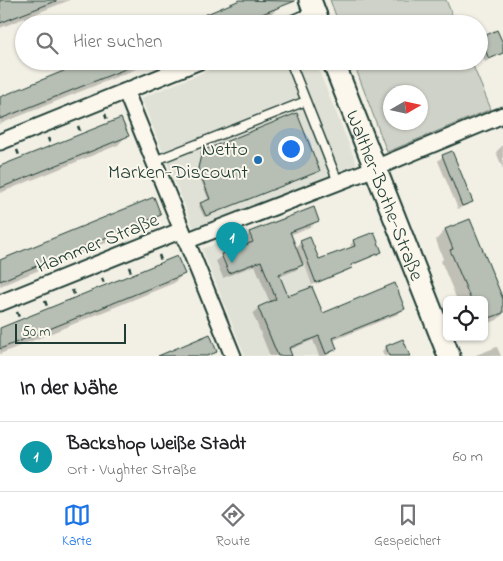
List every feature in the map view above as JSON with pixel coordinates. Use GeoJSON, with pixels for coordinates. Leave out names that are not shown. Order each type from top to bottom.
{"type":"FeatureCollection","features":[{"type":"Feature","properties":{"kind":"street"},"geometry":{"type":"LineString","coordinates":[[0,142],[179,70]]}},
{"type":"Feature","properties":{"kind":"street","name":"Walther-Bothe-Straße"},"geometry":{"type":"LineString","coordinates":[[337,70],[449,356]]}},
{"type":"Feature","properties":{"kind":"street"},"geometry":{"type":"LineString","coordinates":[[126,92],[233,356]]}},
{"type":"Feature","properties":{"kind":"street","name":"Hammer Straße"},"geometry":{"type":"LineString","coordinates":[[0,303],[338,182],[503,115]]}},
{"type":"Feature","properties":{"kind":"lane"},"geometry":{"type":"LineString","coordinates":[[294,70],[338,182]]}},
{"type":"Feature","properties":{"kind":"lane"},"geometry":{"type":"LineString","coordinates":[[154,161],[306,101]]}},
{"type":"Feature","properties":{"kind":"path"},"geometry":{"type":"LineString","coordinates":[[77,122],[81,134]]}},
{"type":"Feature","properties":{"kind":"path"},"geometry":{"type":"LineString","coordinates":[[47,134],[51,146]]}},
{"type":"Feature","properties":{"kind":"path"},"geometry":{"type":"LineString","coordinates":[[16,147],[20,158]]}},
{"type":"Feature","properties":{"kind":"path"},"geometry":{"type":"LineString","coordinates":[[15,308],[20,320]]}},
{"type":"Feature","properties":{"kind":"shaded area"},"geometry":{"type":"Polygon","coordinates":[[[330,0],[446,0],[452,15],[336,15],[330,0]]]}},
{"type":"Feature","properties":{"kind":"shaded area"},"geometry":{"type":"Polygon","coordinates":[[[209,70],[319,70],[357,164],[194,229],[141,98],[209,70]]]}},
{"type":"Feature","properties":{"kind":"shaded area"},"geometry":{"type":"Polygon","coordinates":[[[356,70],[475,70],[491,109],[387,152],[356,70]]]}},
{"type":"Feature","properties":{"kind":"shaded area"},"geometry":{"type":"Polygon","coordinates":[[[285,216],[338,350],[323,356],[245,356],[202,249],[285,216]]]}},
{"type":"Feature","properties":{"kind":"building"},"geometry":{"type":"Polygon","coordinates":[[[0,0],[56,0],[20,15],[15,15],[15,17],[0,23],[0,0]]]}},
{"type":"Feature","properties":{"kind":"building"},"geometry":{"type":"Polygon","coordinates":[[[240,0],[295,1],[260,15],[204,15],[240,0]]]}},
{"type":"Feature","properties":{"kind":"building"},"geometry":{"type":"Polygon","coordinates":[[[497,30],[503,43],[503,53],[489,59],[488,57],[488,34],[497,30]]]}},
{"type":"Feature","properties":{"kind":"building"},"geometry":{"type":"Polygon","coordinates":[[[66,70],[123,70],[0,119],[0,97],[66,70]]]}},
{"type":"Feature","properties":{"kind":"building","name":"Netto Marken-Discount"},"geometry":{"type":"Polygon","coordinates":[[[297,113],[320,171],[206,216],[200,203],[210,199],[198,168],[202,151],[297,113]]]}},
{"type":"Feature","properties":{"kind":"building"},"geometry":{"type":"Polygon","coordinates":[[[121,118],[129,136],[0,188],[0,166],[121,118]]]}},
{"type":"Feature","properties":{"kind":"building"},"geometry":{"type":"Polygon","coordinates":[[[452,151],[473,202],[462,206],[442,155],[452,151]]]}},
{"type":"Feature","properties":{"kind":"building"},"geometry":{"type":"Polygon","coordinates":[[[154,197],[161,215],[0,281],[0,260],[154,197]]]}},
{"type":"Feature","properties":{"kind":"building"},"geometry":{"type":"Polygon","coordinates":[[[314,207],[319,221],[290,232],[303,265],[279,274],[288,296],[312,287],[323,313],[395,283],[405,309],[333,338],[337,349],[326,354],[319,336],[289,348],[292,356],[278,356],[258,307],[276,299],[261,261],[229,273],[221,254],[253,242],[249,232],[314,207]]]}},
{"type":"Feature","properties":{"kind":"building"},"geometry":{"type":"Polygon","coordinates":[[[470,219],[503,299],[503,313],[488,319],[488,296],[469,296],[450,250],[453,249],[445,229],[470,219]]]}},
{"type":"Feature","properties":{"kind":"building"},"geometry":{"type":"Polygon","coordinates":[[[374,232],[382,252],[351,265],[352,268],[316,283],[300,241],[310,237],[319,259],[355,246],[353,240],[374,232]]]}},
{"type":"Feature","properties":{"kind":"building"},"geometry":{"type":"Polygon","coordinates":[[[177,256],[185,274],[0,349],[0,328],[177,256]]]}},
{"type":"Feature","properties":{"kind":"building"},"geometry":{"type":"Polygon","coordinates":[[[210,334],[217,352],[207,356],[158,356],[210,334]]]}},
{"type":"Feature","properties":{"kind":"building"},"geometry":{"type":"Polygon","coordinates":[[[403,339],[410,356],[389,356],[386,346],[403,339]]]}},
{"type":"Feature","properties":{"kind":"place","name":"Netto Marken-Discount"},"geometry":{"type":"Point","coordinates":[258,160]}},
{"type":"Feature","properties":{"kind":"place","name":"Backshop Weiße Stadt"},"geometry":{"type":"Point","coordinates":[232,263]}}]}
